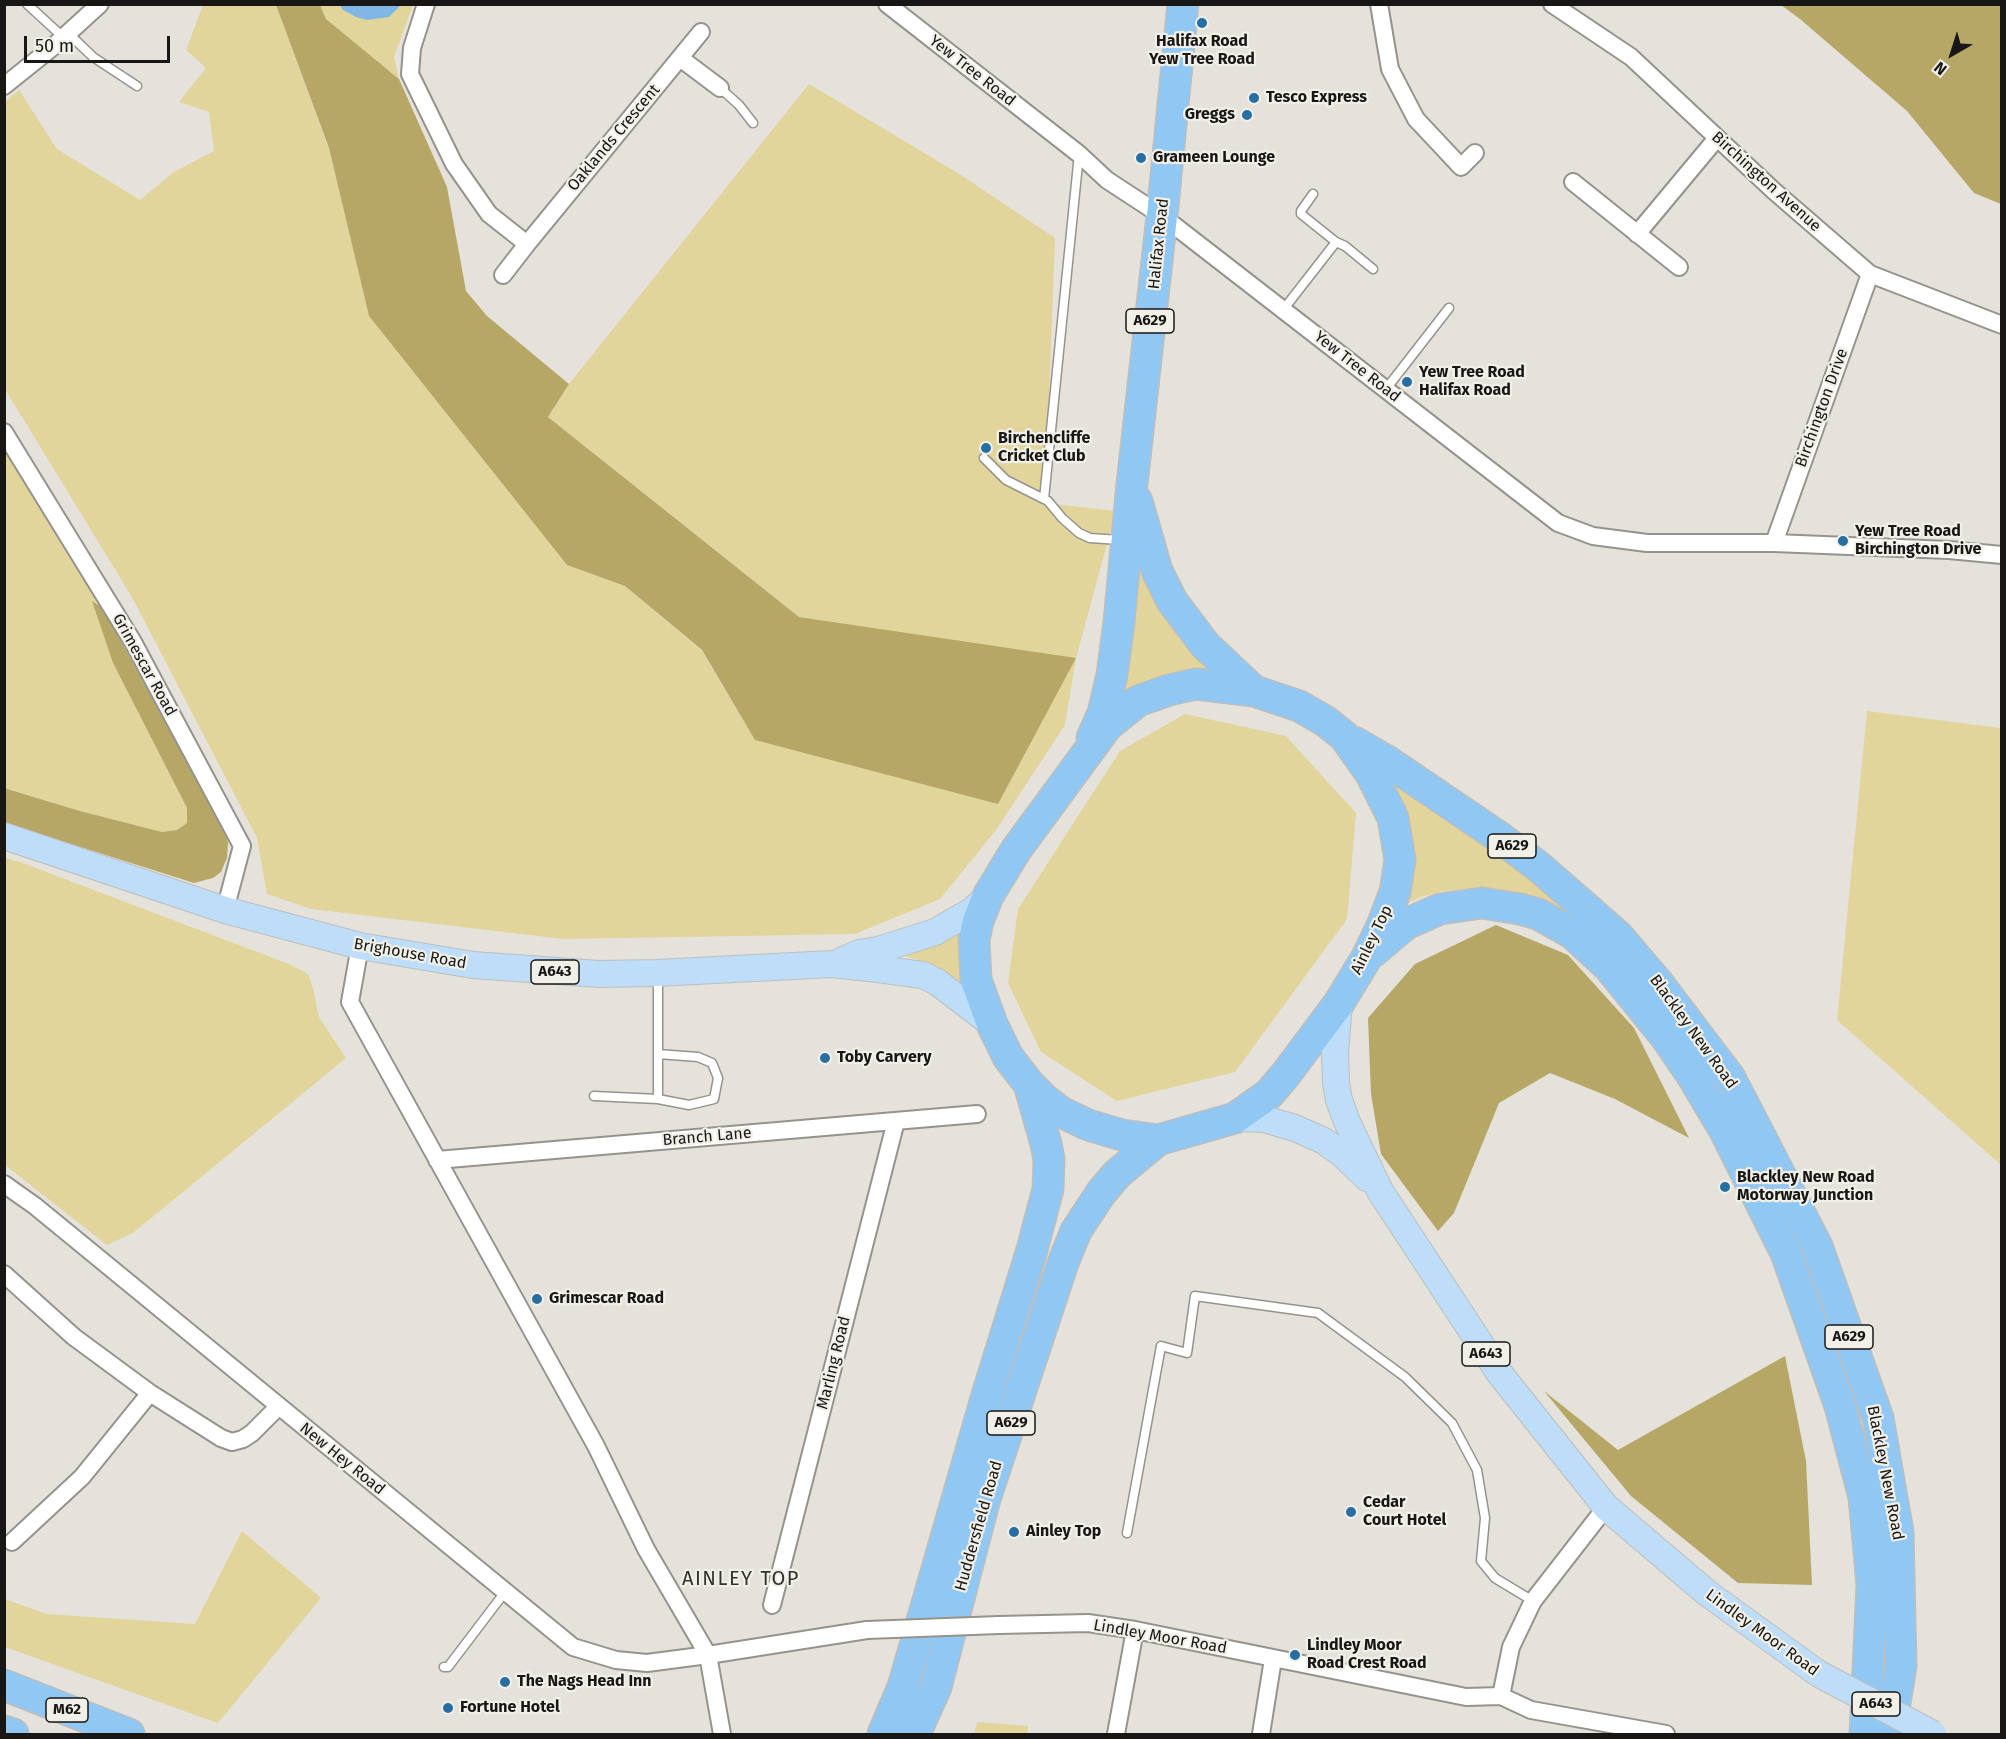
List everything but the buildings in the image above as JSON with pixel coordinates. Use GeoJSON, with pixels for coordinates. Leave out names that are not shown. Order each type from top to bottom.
{"type":"FeatureCollection","features":[{"type":"Feature","properties":{"kind":"highway","name":"Halifax Road"},"geometry":{"type":"LineString","coordinates":[[1086,754],[1102,712],[1112,675],[1119,622],[1183,4]]}},
{"type":"Feature","properties":{"kind":"highway","name":"Halifax Road"},"geometry":{"type":"LineString","coordinates":[[1132,484],[1157,571],[1172,601],[1205,645],[1254,691]]}},
{"type":"Feature","properties":{"kind":"highway","name":"Ainley Top"},"geometry":{"type":"LineString","coordinates":[[1196,684],[1254,691],[1299,706],[1325,721],[1344,736],[1371,774],[1393,818],[1400,860],[1395,892],[1382,926],[1367,957],[1339,1003],[1286,1074],[1269,1094],[1235,1118],[1158,1140],[1122,1135],[1088,1125],[1061,1112],[1029,1084],[1008,1057],[992,1024],[976,980],[974,940],[978,921],[988,896],[1016,850],[1107,726],[1138,701],[1170,690],[1196,684]]}},
{"type":"Feature","properties":{"kind":"highway","name":"Blackley New Road"},"geometry":{"type":"LineString","coordinates":[[1344,736],[1387,761],[1499,837],[1539,867],[1618,936],[1658,983],[1730,1078],[1817,1246],[1878,1418],[1898,1532],[1901,1666],[1890,1734]]}},
{"type":"Feature","properties":{"kind":"highway","name":"Blackley New Road"},"geometry":{"type":"LineString","coordinates":[[1367,957],[1406,924],[1440,909],[1482,903],[1538,914],[1572,933],[1609,968],[1659,1028],[1693,1077],[1725,1131],[1786,1253],[1840,1406],[1864,1497],[1872,1585],[1865,1734]]}},
{"type":"Feature","properties":{"kind":"highway","name":"Huddersfield Road"},"geometry":{"type":"LineString","coordinates":[[884,1734],[903,1687],[1048,1189],[1049,1159],[1029,1084]]}},
{"type":"Feature","properties":{"kind":"highway","name":"Huddersfield Road"},"geometry":{"type":"LineString","coordinates":[[915,1734],[936,1687],[984,1502],[1063,1263],[1076,1231],[1101,1193],[1117,1174],[1158,1140]]}},
{"type":"Feature","properties":{"kind":"highway","name":"Huddersfield Road"},"geometry":{"type":"LineString","coordinates":[[866,1734],[902,1645],[973,1418],[987,1395]]}},
{"type":"Feature","properties":{"kind":"highway","name":"M62"},"geometry":{"type":"LineString","coordinates":[[4,1685],[129,1734]]}},
{"type":"Feature","properties":{"kind":"highway"},"geometry":{"type":"LineString","coordinates":[[4,1731],[13,1734]]}},
{"type":"Feature","properties":{"kind":"main road","name":"Brighouse Road"},"geometry":{"type":"LineString","coordinates":[[4,836],[225,910],[360,946],[473,965],[599,974],[832,964]]}},
{"type":"Feature","properties":{"kind":"main road","name":"A643"},"geometry":{"type":"LineString","coordinates":[[832,964],[859,953],[878,950],[935,932],[973,910],[988,896]]}},
{"type":"Feature","properties":{"kind":"main road","name":"A643"},"geometry":{"type":"LineString","coordinates":[[832,964],[923,975],[937,982],[992,1024]]}},
{"type":"Feature","properties":{"kind":"main road","name":"Lindley Moor Road"},"geometry":{"type":"LineString","coordinates":[[1339,1003],[1335,1053],[1339,1100],[1380,1191],[1500,1374],[1606,1506],[1707,1593],[1819,1674],[1934,1734]]}},
{"type":"Feature","properties":{"kind":"main road","name":"Lindley Moor Road"},"geometry":{"type":"LineString","coordinates":[[1235,1118],[1279,1122],[1324,1141],[1342,1154],[1380,1191]]}},
{"type":"Feature","properties":{"kind":"street"},"geometry":{"type":"LineString","coordinates":[[4,86],[66,36],[100,4]]}},
{"type":"Feature","properties":{"kind":"street"},"geometry":{"type":"LineString","coordinates":[[426,4],[412,48],[410,74],[454,164],[489,214],[527,244]]}},
{"type":"Feature","properties":{"kind":"street","name":"Yew Tree Road"},"geometry":{"type":"LineString","coordinates":[[887,4],[1078,154],[1107,180],[1162,216],[1558,523],[1593,536],[1647,543],[1774,543],[1949,550],[2001,555]]}},
{"type":"Feature","properties":{"kind":"street"},"geometry":{"type":"LineString","coordinates":[[1379,4],[1390,69],[1416,119],[1461,167],[1475,153]]}},
{"type":"Feature","properties":{"kind":"street","name":"Birchington Avenue"},"geometry":{"type":"LineString","coordinates":[[1551,4],[1631,57],[1774,191],[1870,273],[2001,325]]}},
{"type":"Feature","properties":{"kind":"street","name":"Oaklands Crescent"},"geometry":{"type":"LineString","coordinates":[[503,275],[701,32]]}},
{"type":"Feature","properties":{"kind":"street"},"geometry":{"type":"LineString","coordinates":[[680,58],[720,88]]}},
{"type":"Feature","properties":{"kind":"street"},"geometry":{"type":"LineString","coordinates":[[1637,234],[1717,138]]}},
{"type":"Feature","properties":{"kind":"street"},"geometry":{"type":"LineString","coordinates":[[1573,182],[1679,267]]}},
{"type":"Feature","properties":{"kind":"street","name":"Birchington Drive"},"geometry":{"type":"LineString","coordinates":[[1774,543],[1870,273]]}},
{"type":"Feature","properties":{"kind":"street","name":"Grimescar Road"},"geometry":{"type":"LineString","coordinates":[[4,432],[133,642],[242,846],[225,910]]}},
{"type":"Feature","properties":{"kind":"street"},"geometry":{"type":"LineString","coordinates":[[360,946],[350,1002],[590,1436],[646,1549],[708,1655],[722,1734]]}},
{"type":"Feature","properties":{"kind":"street","name":"Branch Lane"},"geometry":{"type":"LineString","coordinates":[[437,1160],[977,1114]]}},
{"type":"Feature","properties":{"kind":"street","name":"Marling Road"},"geometry":{"type":"LineString","coordinates":[[772,1605],[896,1121]]}},
{"type":"Feature","properties":{"kind":"street","name":"New Hey Road"},"geometry":{"type":"LineString","coordinates":[[4,1184],[35,1206],[126,1280],[573,1647],[601,1657],[630,1662],[648,1663],[708,1655]]}},
{"type":"Feature","properties":{"kind":"street"},"geometry":{"type":"LineString","coordinates":[[4,1274],[74,1337],[150,1393],[221,1438],[232,1442],[243,1439],[278,1407]]}},
{"type":"Feature","properties":{"kind":"street"},"geometry":{"type":"LineString","coordinates":[[12,1542],[82,1478],[150,1393]]}},
{"type":"Feature","properties":{"kind":"street"},"geometry":{"type":"LineString","coordinates":[[1501,1696],[1511,1647],[1533,1601],[1606,1506]]}},
{"type":"Feature","properties":{"kind":"street","name":"Lindley Moor Road"},"geometry":{"type":"LineString","coordinates":[[708,1655],[867,1630],[1088,1623],[1135,1630],[1466,1697],[1501,1696],[1531,1710],[1666,1734]]}},
{"type":"Feature","properties":{"kind":"street"},"geometry":{"type":"LineString","coordinates":[[1116,1734],[1135,1630]]}},
{"type":"Feature","properties":{"kind":"street"},"geometry":{"type":"LineString","coordinates":[[1262,1734],[1272,1659]]}},
{"type":"Feature","properties":{"kind":"lane"},"geometry":{"type":"LineString","coordinates":[[27,4],[93,57],[137,86]]}},
{"type":"Feature","properties":{"kind":"lane"},"geometry":{"type":"LineString","coordinates":[[720,88],[739,105],[753,123]]}},
{"type":"Feature","properties":{"kind":"lane"},"geometry":{"type":"LineString","coordinates":[[1044,499],[1078,154]]}},
{"type":"Feature","properties":{"kind":"lane"},"geometry":{"type":"LineString","coordinates":[[1313,194],[1301,214],[1336,242],[1346,246],[1373,269]]}},
{"type":"Feature","properties":{"kind":"lane"},"geometry":{"type":"LineString","coordinates":[[1283,310],[1336,242]]}},
{"type":"Feature","properties":{"kind":"lane"},"geometry":{"type":"LineString","coordinates":[[1386,389],[1449,308]]}},
{"type":"Feature","properties":{"kind":"lane"},"geometry":{"type":"LineString","coordinates":[[984,458],[1006,480],[1048,501],[1079,533],[1090,538],[1127,540]]}},
{"type":"Feature","properties":{"kind":"lane"},"geometry":{"type":"LineString","coordinates":[[657,973],[658,1099]]}},
{"type":"Feature","properties":{"kind":"lane"},"geometry":{"type":"LineString","coordinates":[[594,1096],[658,1099],[689,1105],[714,1099],[718,1078],[712,1063],[698,1057],[658,1054]]}},
{"type":"Feature","properties":{"kind":"lane"},"geometry":{"type":"LineString","coordinates":[[1127,1533],[1161,1346],[1187,1353],[1195,1296],[1318,1313],[1405,1377],[1452,1423],[1477,1470],[1485,1518],[1481,1561],[1495,1578],[1533,1601]]}},
{"type":"Feature","properties":{"kind":"lane"},"geometry":{"type":"LineString","coordinates":[[444,1667],[448,1667],[505,1592]]}},
{"type":"Feature","properties":{"kind":"shaded area"},"geometry":{"type":"Polygon","coordinates":[[[203,5],[276,5],[330,152],[369,316],[567,565],[625,586],[702,651],[755,740],[1076,659],[1065,725],[996,830],[940,899],[855,934],[563,939],[311,909],[267,894],[257,838],[133,599],[5,389],[5,102],[19,90],[57,149],[140,200],[174,172],[214,151],[209,112],[179,102],[206,68],[186,50],[203,5]]]}},
{"type":"Feature","properties":{"kind":"shaded area"},"geometry":{"type":"Polygon","coordinates":[[[276,5],[320,5],[326,19],[399,79],[447,187],[466,291],[487,316],[569,384],[548,417],[799,617],[1076,658],[998,804],[755,740],[702,650],[625,586],[567,565],[369,316],[329,148],[276,5]]]}},
{"type":"Feature","properties":{"kind":"shaded area"},"geometry":{"type":"Polygon","coordinates":[[[320,5],[413,5],[394,57],[399,79],[326,19],[320,5]]]}},
{"type":"Feature","properties":{"kind":"shaded area"},"geometry":{"type":"Polygon","coordinates":[[[1781,5],[2001,5],[2001,204],[1974,193],[1907,111],[1781,5]]]}},
{"type":"Feature","properties":{"kind":"shaded area"},"geometry":{"type":"Polygon","coordinates":[[[809,84],[961,175],[1055,238],[1045,503],[1116,511],[1076,659],[799,617],[548,417],[569,384],[809,84]]]}},
{"type":"Feature","properties":{"kind":"shaded area"},"geometry":{"type":"Polygon","coordinates":[[[4,442],[103,608],[93,601],[113,663],[187,808],[187,823],[177,830],[162,832],[80,811],[5,788],[4,442]]]}},
{"type":"Feature","properties":{"kind":"shaded area"},"geometry":{"type":"Polygon","coordinates":[[[1135,553],[1147,584],[1164,614],[1206,660],[1207,675],[1117,705],[1135,553]]]}},
{"type":"Feature","properties":{"kind":"shaded area"},"geometry":{"type":"Polygon","coordinates":[[[92,601],[103,608],[220,823],[228,842],[227,858],[221,872],[213,878],[194,883],[5,823],[4,788],[162,832],[177,830],[187,823],[187,808],[113,663],[92,601]]]}},
{"type":"Feature","properties":{"kind":"shaded area"},"geometry":{"type":"Polygon","coordinates":[[[1867,711],[2001,728],[2001,1165],[1837,1020],[1867,711]]]}},
{"type":"Feature","properties":{"kind":"shaded area"},"geometry":{"type":"Polygon","coordinates":[[[1185,714],[1286,736],[1356,813],[1347,919],[1235,1072],[1117,1101],[1041,1052],[1008,983],[1018,909],[1120,751],[1185,714]]]}},
{"type":"Feature","properties":{"kind":"shaded area"},"geometry":{"type":"Polygon","coordinates":[[[1388,780],[1517,866],[1568,906],[1560,911],[1519,894],[1483,888],[1443,891],[1421,897],[1400,907],[1388,780]]]}},
{"type":"Feature","properties":{"kind":"shaded area"},"geometry":{"type":"Polygon","coordinates":[[[4,858],[20,862],[305,972],[313,988],[319,1017],[346,1058],[133,1233],[107,1245],[5,1165],[4,858]]]}},
{"type":"Feature","properties":{"kind":"shaded area"},"geometry":{"type":"Polygon","coordinates":[[[971,923],[969,989],[946,973],[905,956],[971,923]]]}},
{"type":"Feature","properties":{"kind":"shaded area"},"geometry":{"type":"Polygon","coordinates":[[[1496,925],[1568,955],[1634,1028],[1689,1138],[1615,1099],[1550,1073],[1499,1103],[1454,1213],[1438,1231],[1381,1154],[1371,1094],[1368,1018],[1415,964],[1496,925]]]}},
{"type":"Feature","properties":{"kind":"shaded area"},"geometry":{"type":"Polygon","coordinates":[[[1785,1356],[1806,1461],[1812,1585],[1738,1583],[1631,1496],[1544,1391],[1618,1450],[1785,1356]]]}},
{"type":"Feature","properties":{"kind":"shaded area"},"geometry":{"type":"Polygon","coordinates":[[[242,1531],[321,1598],[218,1723],[5,1647],[5,1599],[47,1614],[195,1624],[242,1531]]]}},
{"type":"Feature","properties":{"kind":"shaded area"},"geometry":{"type":"Polygon","coordinates":[[[977,1722],[1028,1726],[1027,1734],[974,1734],[977,1722]]]}},
{"type":"Feature","properties":{"kind":"water"},"geometry":{"type":"Polygon","coordinates":[[[340,5],[401,5],[389,17],[367,20],[343,10],[340,5]]]}},
{"type":"Feature","properties":{"kind":"place","name":"Halifax Road Yew Tree Road"},"geometry":{"type":"Point","coordinates":[1202,23]}},
{"type":"Feature","properties":{"kind":"place","name":"Tesco Express"},"geometry":{"type":"Point","coordinates":[1254,98]}},
{"type":"Feature","properties":{"kind":"place","name":"Greggs"},"geometry":{"type":"Point","coordinates":[1247,115]}},
{"type":"Feature","properties":{"kind":"place","name":"Grameen Lounge"},"geometry":{"type":"Point","coordinates":[1141,158]}},
{"type":"Feature","properties":{"kind":"place","name":"Yew Tree Road Halifax Road"},"geometry":{"type":"Point","coordinates":[1407,382]}},
{"type":"Feature","properties":{"kind":"place","name":"Birchencliffe Cricket Club"},"geometry":{"type":"Point","coordinates":[986,448]}},
{"type":"Feature","properties":{"kind":"place","name":"Yew Tree Road Birchington Drive"},"geometry":{"type":"Point","coordinates":[1843,541]}},
{"type":"Feature","properties":{"kind":"place","name":"Toby Carvery"},"geometry":{"type":"Point","coordinates":[825,1058]}},
{"type":"Feature","properties":{"kind":"place","name":"Blackley New Road Motorway Junction"},"geometry":{"type":"Point","coordinates":[1725,1187]}},
{"type":"Feature","properties":{"kind":"place","name":"Grimescar Road"},"geometry":{"type":"Point","coordinates":[537,1299]}},
{"type":"Feature","properties":{"kind":"place","name":"Cedar Court Hotel"},"geometry":{"type":"Point","coordinates":[1351,1512]}},
{"type":"Feature","properties":{"kind":"place","name":"Ainley Top"},"geometry":{"type":"Point","coordinates":[1014,1532]}},
{"type":"Feature","properties":{"kind":"place","name":"Lindley Moor Road Crest Road"},"geometry":{"type":"Point","coordinates":[1295,1655]}},
{"type":"Feature","properties":{"kind":"place","name":"The Nags Head Inn"},"geometry":{"type":"Point","coordinates":[505,1682]}},
{"type":"Feature","properties":{"kind":"place","name":"Fortune Hotel"},"geometry":{"type":"Point","coordinates":[448,1708]}},
{"type":"Feature","properties":{"kind":"district","name":"AINLEY TOP"},"geometry":{"type":"Point","coordinates":[741,1579]}}]}
